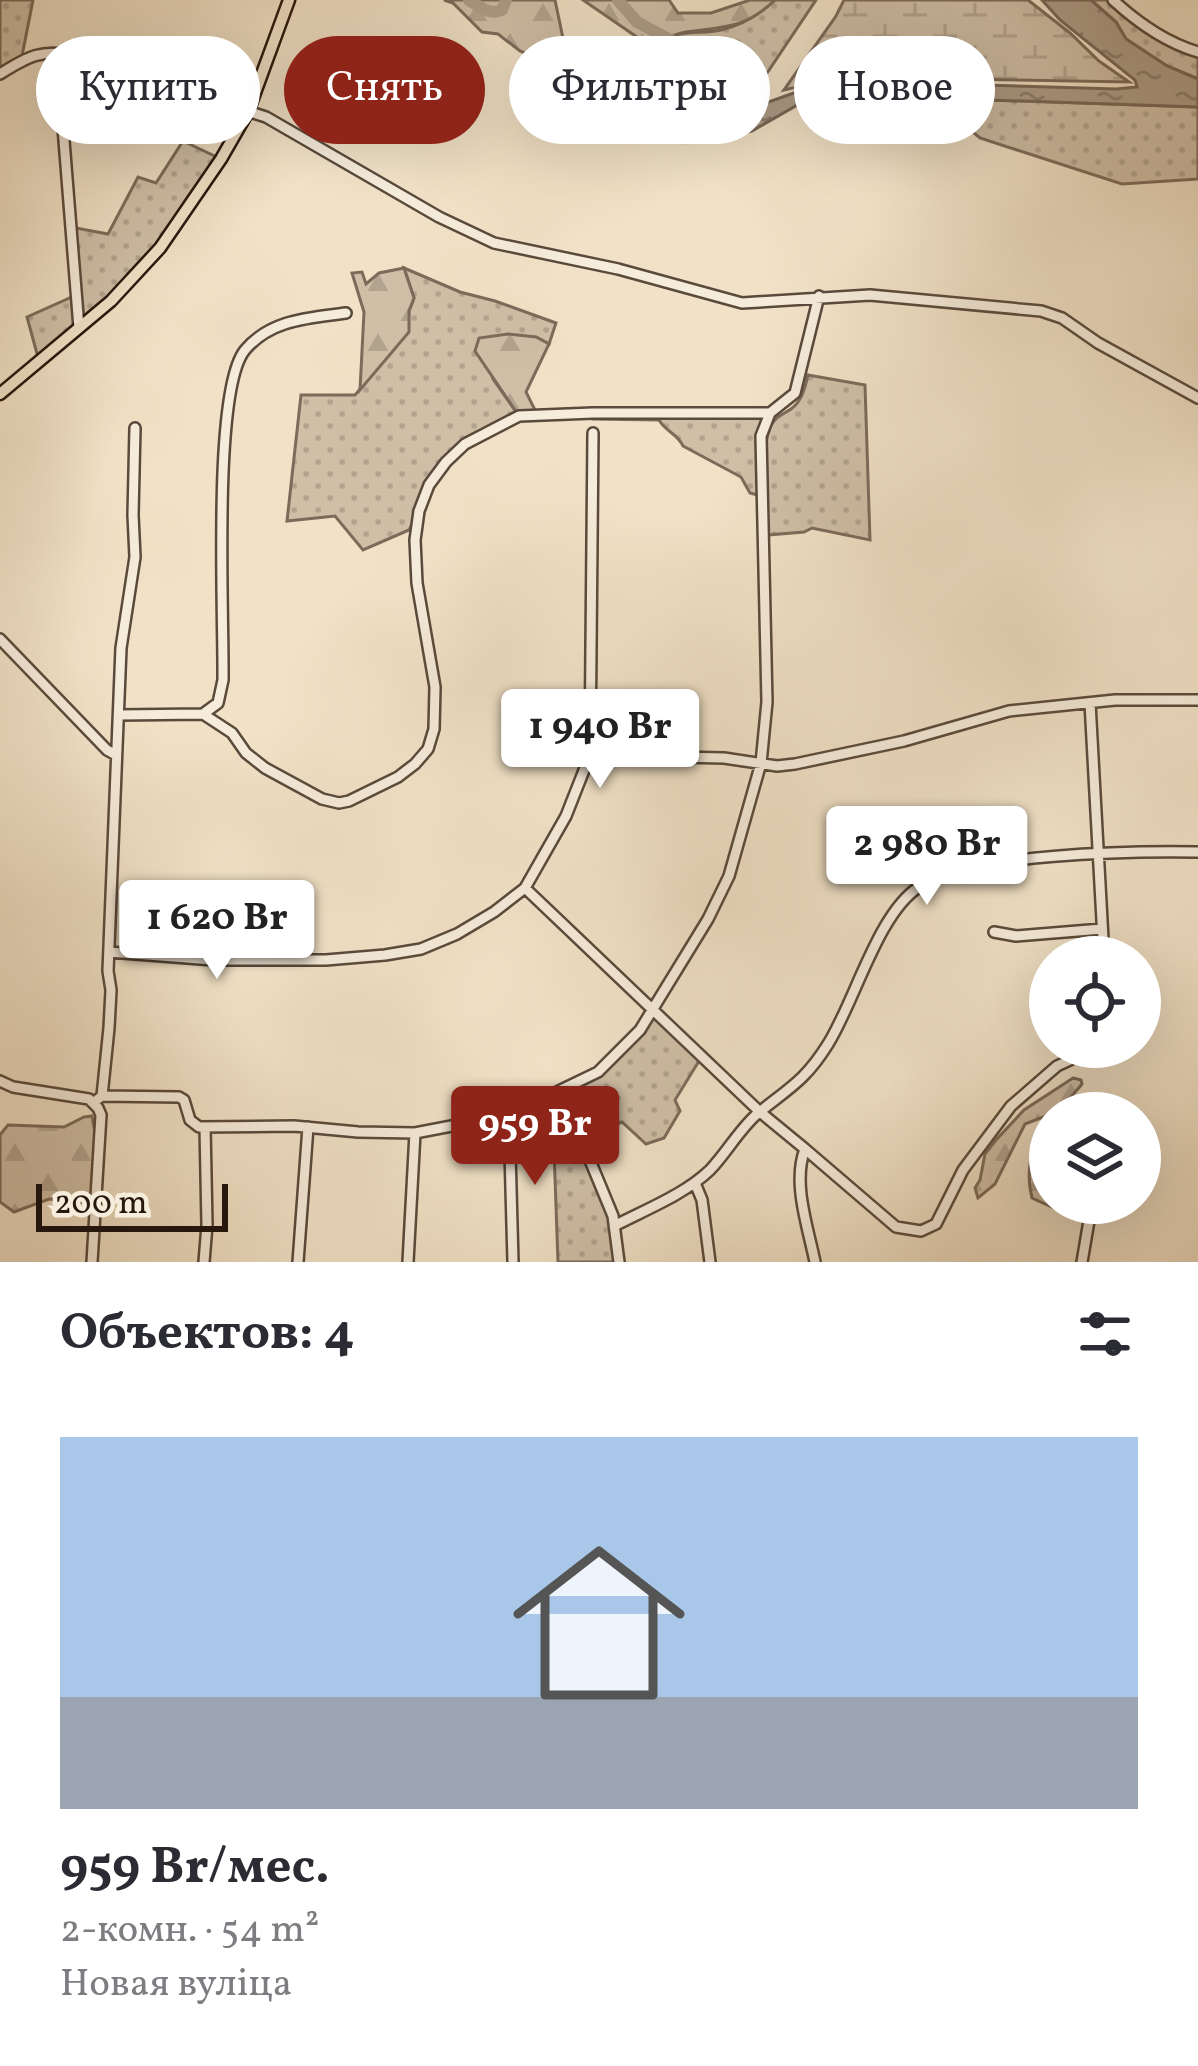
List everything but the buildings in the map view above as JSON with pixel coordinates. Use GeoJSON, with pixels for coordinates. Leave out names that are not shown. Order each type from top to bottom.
{"type":"FeatureCollection","features":[{"type":"Feature","properties":{"kind":"main road"},"geometry":{"type":"LineString","coordinates":[[260,79],[289,0]]}},
{"type":"Feature","properties":{"kind":"main road"},"geometry":{"type":"LineString","coordinates":[[0,394],[145,267],[230,144]]}},
{"type":"Feature","properties":{"kind":"street"},"geometry":{"type":"LineString","coordinates":[[1113,0],[1136,20],[1198,52]]}},
{"type":"Feature","properties":{"kind":"street"},"geometry":{"type":"LineString","coordinates":[[0,74],[36,55]]}},
{"type":"Feature","properties":{"kind":"street"},"geometry":{"type":"LineString","coordinates":[[260,117],[494,243],[618,269],[742,303],[870,295],[1052,314],[1198,398]]}},
{"type":"Feature","properties":{"kind":"street"},"geometry":{"type":"LineString","coordinates":[[64,144],[79,328]]}},
{"type":"Feature","properties":{"kind":"street"},"geometry":{"type":"LineString","coordinates":[[0,1081],[98,1102],[179,1097],[194,1125],[205,1127],[415,1132],[509,1115],[598,1072],[640,1030],[729,876],[761,763],[767,702],[763,427],[770,413],[795,392],[819,296]]}},
{"type":"Feature","properties":{"kind":"street"},"geometry":{"type":"LineString","coordinates":[[203,714],[218,703],[224,680],[223,486],[235,369],[254,340],[286,322],[346,313]]}},
{"type":"Feature","properties":{"kind":"street"},"geometry":{"type":"LineString","coordinates":[[119,715],[203,714],[232,733],[265,768],[331,802],[349,801],[398,777],[428,749],[436,718],[435,687],[416,584],[415,540],[429,485],[465,444],[519,416],[770,413]]}},
{"type":"Feature","properties":{"kind":"street"},"geometry":{"type":"LineString","coordinates":[[92,1262],[98,1102],[110,1028],[121,648],[135,557],[135,428]]}},
{"type":"Feature","properties":{"kind":"street"},"geometry":{"type":"LineString","coordinates":[[109,952],[212,960],[385,956],[421,949],[457,934],[525,888],[566,817],[590,755],[592,433]]}},
{"type":"Feature","properties":{"kind":"street"},"geometry":{"type":"LineString","coordinates":[[0,639],[116,755]]}},
{"type":"Feature","properties":{"kind":"street"},"geometry":{"type":"LineString","coordinates":[[590,755],[724,758],[777,766],[904,741],[1009,711],[1198,700]]}},
{"type":"Feature","properties":{"kind":"street"},"geometry":{"type":"LineString","coordinates":[[1090,703],[1102,936]]}},
{"type":"Feature","properties":{"kind":"street"},"geometry":{"type":"LineString","coordinates":[[616,1226],[695,1183],[760,1112],[792,1089],[820,1056],[887,923],[913,890],[937,877],[984,866],[1098,854],[1198,852]]}},
{"type":"Feature","properties":{"kind":"street"},"geometry":{"type":"LineString","coordinates":[[525,888],[760,1112],[904,1230],[921,1231],[936,1224],[963,1170],[1011,1106],[1055,1068]]}},
{"type":"Feature","properties":{"kind":"street"},"geometry":{"type":"LineString","coordinates":[[994,932],[1016,936],[1102,929]]}},
{"type":"Feature","properties":{"kind":"street"},"geometry":{"type":"LineString","coordinates":[[561,1090],[616,1226],[619,1262]]}},
{"type":"Feature","properties":{"kind":"street"},"geometry":{"type":"LineString","coordinates":[[509,1115],[513,1262]]}},
{"type":"Feature","properties":{"kind":"street"},"geometry":{"type":"LineString","coordinates":[[204,1262],[205,1127]]}},
{"type":"Feature","properties":{"kind":"street"},"geometry":{"type":"LineString","coordinates":[[298,1262],[308,1127]]}},
{"type":"Feature","properties":{"kind":"street"},"geometry":{"type":"LineString","coordinates":[[408,1262],[415,1132]]}},
{"type":"Feature","properties":{"kind":"street"},"geometry":{"type":"LineString","coordinates":[[805,1149],[800,1178],[815,1262]]}},
{"type":"Feature","properties":{"kind":"street"},"geometry":{"type":"LineString","coordinates":[[695,1183],[710,1262]]}},
{"type":"Feature","properties":{"kind":"street"},"geometry":{"type":"LineString","coordinates":[[1082,1262],[1088,1224]]}},
{"type":"Feature","properties":{"kind":"green space"},"geometry":{"type":"Polygon","coordinates":[[[0,0],[33,0],[21,61],[0,75],[0,0]]]}},
{"type":"Feature","properties":{"kind":"green space"},"geometry":{"type":"Polygon","coordinates":[[[444,0],[555,0],[562,36],[509,36],[509,42],[498,34],[482,32],[444,0]]]}},
{"type":"Feature","properties":{"kind":"green space"},"geometry":{"type":"Polygon","coordinates":[[[583,0],[669,0],[678,13],[711,13],[750,0],[775,0],[743,22],[674,36],[635,36],[583,0]]]}},
{"type":"Feature","properties":{"kind":"green space"},"geometry":{"type":"Polygon","coordinates":[[[775,0],[816,0],[770,69],[770,36],[673,36],[729,28],[775,0]]]}},
{"type":"Feature","properties":{"kind":"green space"},"geometry":{"type":"Polygon","coordinates":[[[844,0],[1028,0],[1129,82],[995,80],[995,36],[822,36],[844,0]]]}},
{"type":"Feature","properties":{"kind":"green space"},"geometry":{"type":"Polygon","coordinates":[[[1091,0],[1113,0],[1137,20],[1198,52],[1198,79],[1167,66],[1126,39],[1116,22],[1091,0]]]}},
{"type":"Feature","properties":{"kind":"green space"},"geometry":{"type":"Polygon","coordinates":[[[995,100],[1198,107],[1198,179],[1122,184],[995,143],[995,100]]]}},
{"type":"Feature","properties":{"kind":"green space"},"geometry":{"type":"Polygon","coordinates":[[[181,144],[221,159],[145,267],[39,361],[27,317],[76,295],[71,227],[108,234],[138,177],[156,183],[181,144]]]}},
{"type":"Feature","properties":{"kind":"green space"},"geometry":{"type":"Polygon","coordinates":[[[404,268],[556,323],[549,344],[536,337],[493,379],[519,416],[491,429],[446,462],[409,530],[363,550],[335,516],[287,521],[301,395],[355,395],[408,332],[414,298],[404,268]]]}},
{"type":"Feature","properties":{"kind":"green space"},"geometry":{"type":"Polygon","coordinates":[[[404,268],[414,298],[409,332],[360,390],[364,312],[352,273],[362,272],[366,284],[379,273],[404,268]]]}},
{"type":"Feature","properties":{"kind":"green space"},"geometry":{"type":"Polygon","coordinates":[[[536,337],[549,344],[526,392],[535,410],[519,416],[475,351],[479,338],[536,337]]]}},
{"type":"Feature","properties":{"kind":"green space"},"geometry":{"type":"Polygon","coordinates":[[[808,375],[865,385],[870,540],[812,528],[767,535],[767,439],[774,421],[798,402],[808,375]]]}},
{"type":"Feature","properties":{"kind":"green space"},"geometry":{"type":"Polygon","coordinates":[[[593,413],[770,413],[763,426],[761,496],[750,493],[741,477],[683,446],[659,420],[593,419],[593,413]]]}},
{"type":"Feature","properties":{"kind":"green space"},"geometry":{"type":"Polygon","coordinates":[[[653,1010],[699,1061],[675,1100],[680,1111],[664,1138],[646,1144],[622,1122],[580,1139],[605,1195],[619,1262],[558,1262],[552,1094],[598,1072],[653,1010]]]}},
{"type":"Feature","properties":{"kind":"green space"},"geometry":{"type":"Polygon","coordinates":[[[1073,1078],[1081,1080],[1075,1092],[1052,1092],[1073,1078]]]}},
{"type":"Feature","properties":{"kind":"green space"},"geometry":{"type":"Polygon","coordinates":[[[1029,1107],[1029,1122],[995,1184],[978,1198],[975,1188],[985,1154],[1029,1107]]]}},
{"type":"Feature","properties":{"kind":"green space"},"geometry":{"type":"Polygon","coordinates":[[[92,1116],[96,1138],[89,1203],[49,1199],[14,1212],[0,1202],[0,1135],[8,1125],[64,1127],[92,1116]]]}},
{"type":"Feature","properties":{"kind":"water"},"geometry":{"type":"Polygon","coordinates":[[[1042,0],[1091,0],[1116,22],[1126,39],[1167,66],[1198,79],[1198,107],[995,100],[995,85],[1137,87],[1135,80],[1042,0]]]}},
{"type":"Feature","properties":{"kind":"water"},"geometry":{"type":"Polygon","coordinates":[[[794,93],[794,107],[770,121],[770,102],[794,93]]]}},
{"type":"Feature","properties":{"kind":"waterway"},"geometry":{"type":"LineString","coordinates":[[469,0],[493,12],[502,10],[506,0]]}},
{"type":"Feature","properties":{"kind":"waterway"},"geometry":{"type":"LineString","coordinates":[[618,0],[637,22],[663,36]]}}]}
